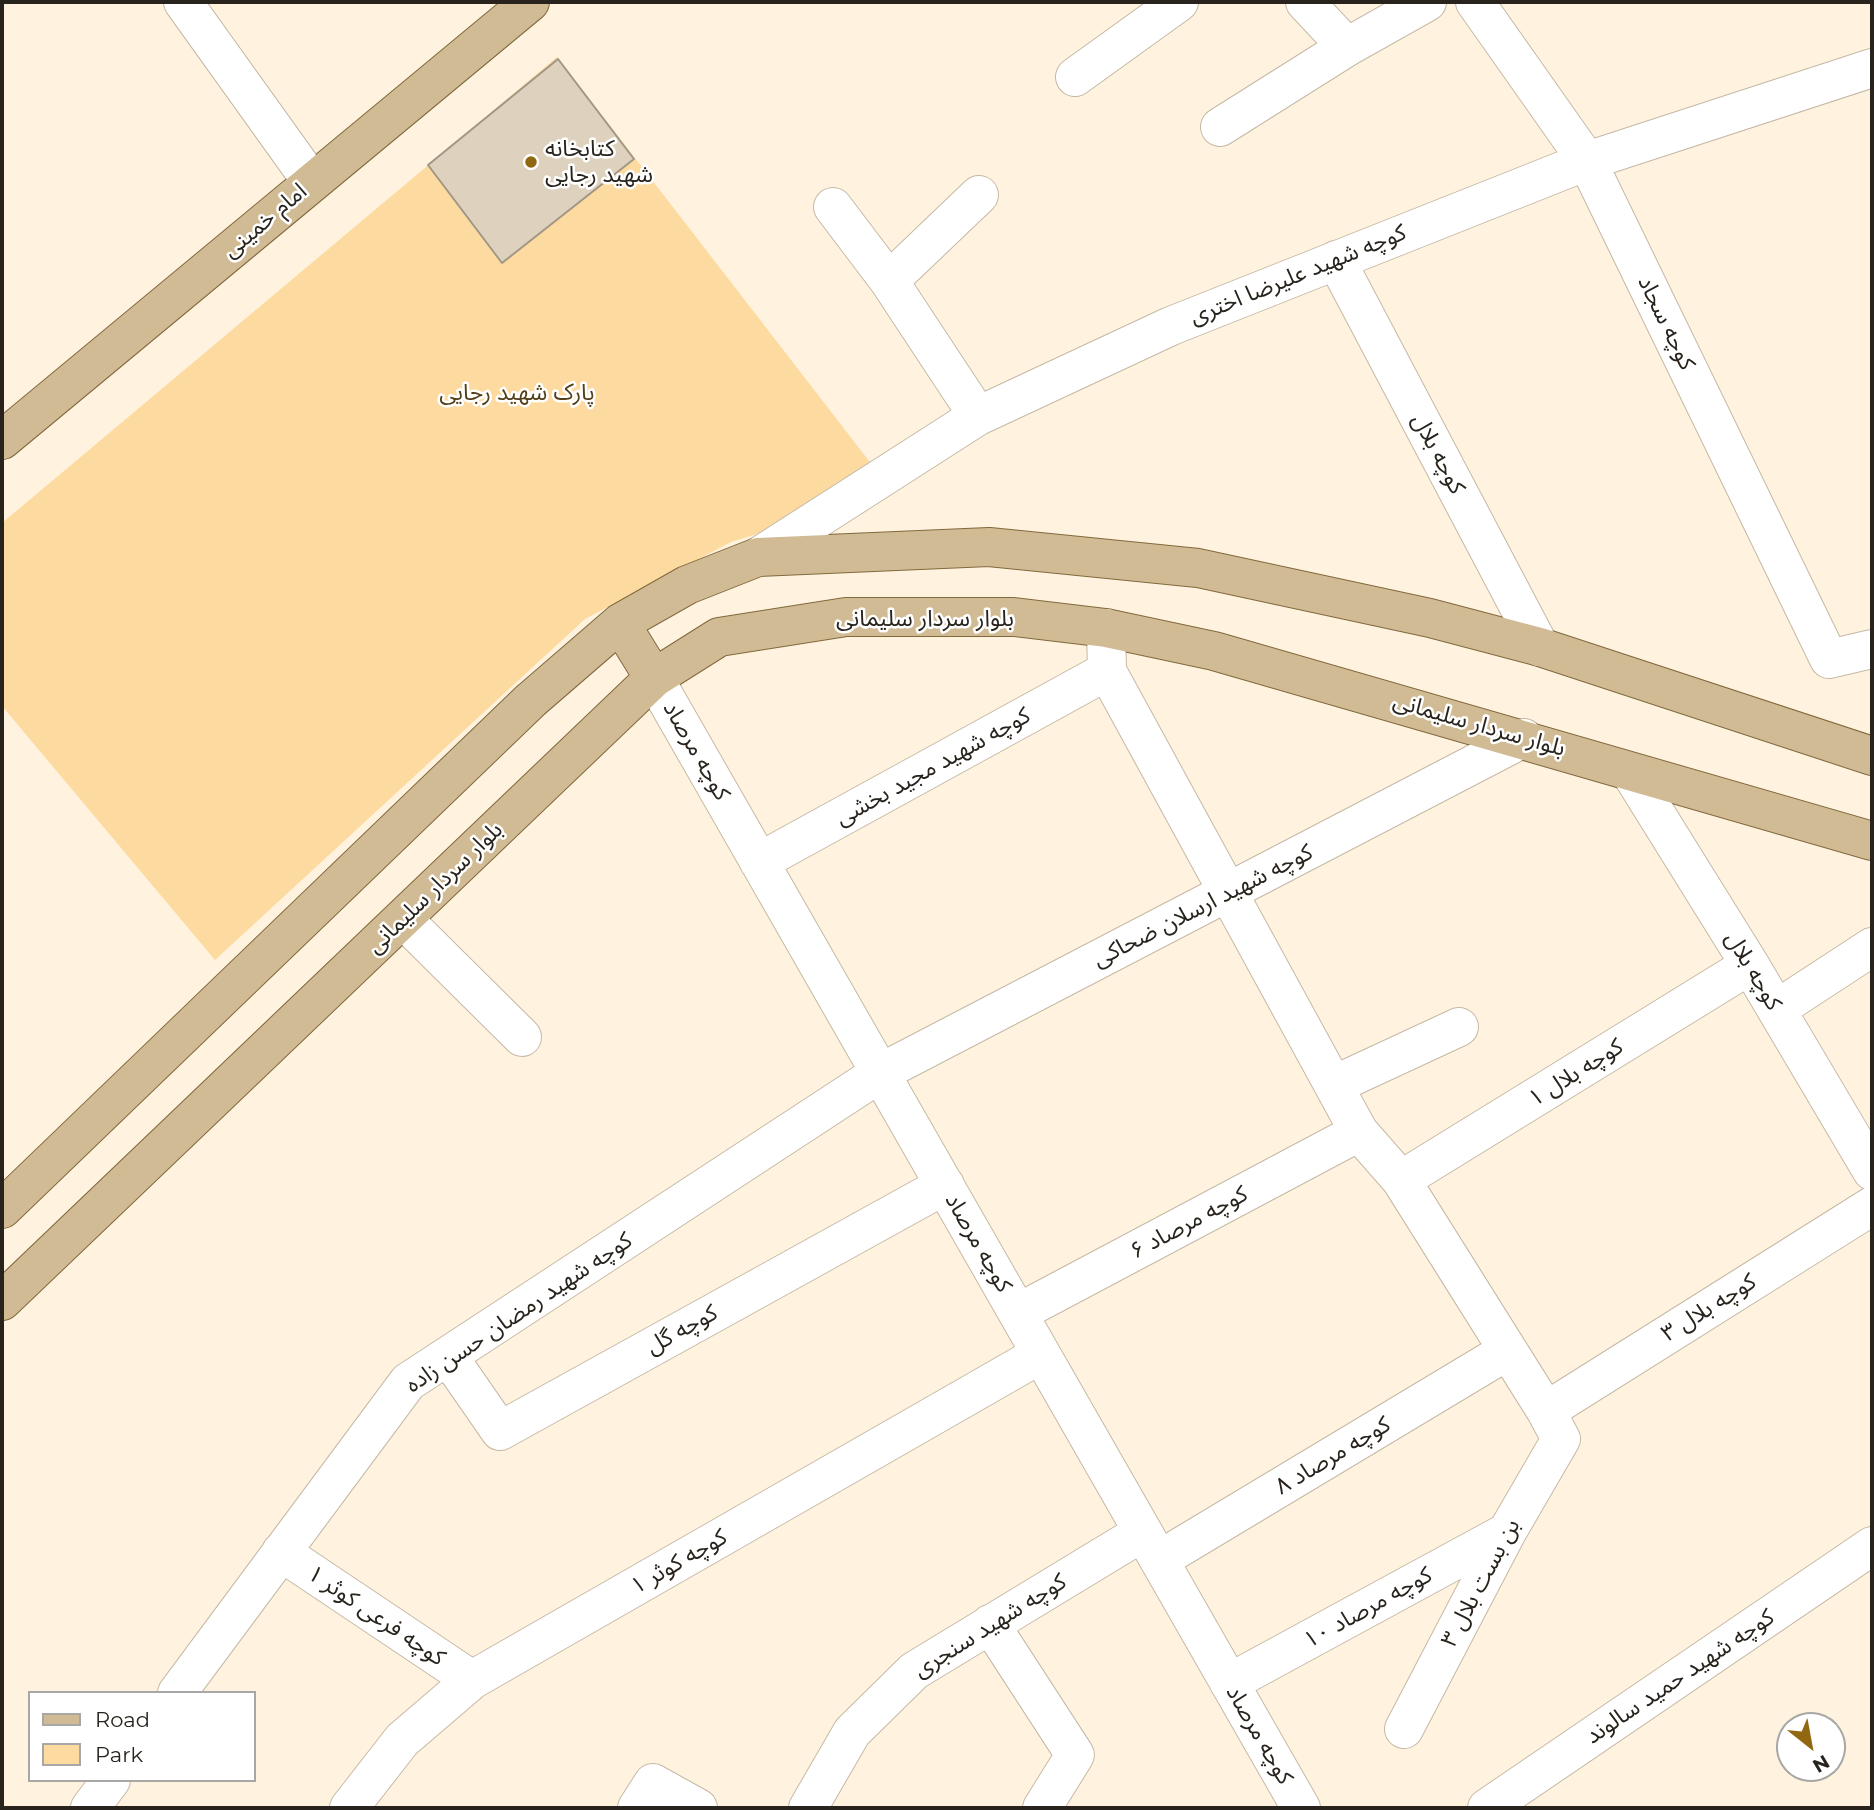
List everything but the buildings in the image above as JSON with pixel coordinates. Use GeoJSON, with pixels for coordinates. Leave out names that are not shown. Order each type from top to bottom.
{"type":"FeatureCollection","features":[{"type":"Feature","properties":{"kind":"main road","name":"امام خمینی"},"geometry":{"type":"LineString","coordinates":[[2,440],[530,2]]}},
{"type":"Feature","properties":{"kind":"main road"},"geometry":{"type":"LineString","coordinates":[[2,1209],[531,700],[620,623],[687,585],[758,557],[989,547],[1198,568],[1430,618],[1539,647],[1872,755]]}},
{"type":"Feature","properties":{"kind":"main road","name":"بلوار سردار سلیمانی"},"geometry":{"type":"LineString","coordinates":[[2,1301],[654,678],[719,637],[846,617],[1014,617],[1106,628],[1214,651],[1524,738],[1630,772],[1872,841]]}},
{"type":"Feature","properties":{"kind":"main road"},"geometry":{"type":"LineString","coordinates":[[620,623],[654,678]]}},
{"type":"Feature","properties":{"kind":"street"},"geometry":{"type":"LineString","coordinates":[[183,2],[312,182]]}},
{"type":"Feature","properties":{"kind":"street"},"geometry":{"type":"LineString","coordinates":[[1075,77],[1179,2]]}},
{"type":"Feature","properties":{"kind":"street"},"geometry":{"type":"LineString","coordinates":[[1305,2],[1348,47]]}},
{"type":"Feature","properties":{"kind":"street"},"geometry":{"type":"LineString","coordinates":[[1220,127],[1348,47],[1427,2]]}},
{"type":"Feature","properties":{"kind":"street","name":"کوچه سجاد"},"geometry":{"type":"LineString","coordinates":[[1475,2],[1587,161],[1829,659],[1872,649]]}},
{"type":"Feature","properties":{"kind":"street","name":"کوچه شهید علیرضا اختری"},"geometry":{"type":"LineString","coordinates":[[758,557],[978,416],[1171,326],[1587,161],[1872,68]]}},
{"type":"Feature","properties":{"kind":"street"},"geometry":{"type":"LineString","coordinates":[[889,281],[979,195]]}},
{"type":"Feature","properties":{"kind":"street"},"geometry":{"type":"LineString","coordinates":[[834,207],[889,281],[978,416]]}},
{"type":"Feature","properties":{"kind":"street","name":"کوچه بلال"},"geometry":{"type":"LineString","coordinates":[[1336,260],[1539,647]]}},
{"type":"Feature","properties":{"kind":"street"},"geometry":{"type":"LineString","coordinates":[[1106,628],[1107,671],[1359,1132],[1401,1180],[1553,1425]]}},
{"type":"Feature","properties":{"kind":"street","name":"کوچه شهید مجید بخشی"},"geometry":{"type":"LineString","coordinates":[[759,862],[1107,671]]}},
{"type":"Feature","properties":{"kind":"street","name":"کوچه مرصاد"},"geometry":{"type":"LineString","coordinates":[[654,678],[1301,1808]]}},
{"type":"Feature","properties":{"kind":"street","name":"کوچه شهید ارسلان ضحاکی"},"geometry":{"type":"LineString","coordinates":[[880,1073],[1524,738]]}},
{"type":"Feature","properties":{"kind":"street","name":"کوچه بلال"},"geometry":{"type":"LineString","coordinates":[[1630,772],[1777,1009],[1872,1171]]}},
{"type":"Feature","properties":{"kind":"street"},"geometry":{"type":"LineString","coordinates":[[403,919],[522,1037]]}},
{"type":"Feature","properties":{"kind":"street"},"geometry":{"type":"LineString","coordinates":[[1777,1009],[1872,947]]}},
{"type":"Feature","properties":{"kind":"street","name":"کوچه بلال ۱"},"geometry":{"type":"LineString","coordinates":[[1401,1180],[1750,965]]}},
{"type":"Feature","properties":{"kind":"street"},"geometry":{"type":"LineString","coordinates":[[1334,1085],[1459,1027]]}},
{"type":"Feature","properties":{"kind":"street","name":"کوچه شهید رمضان حسن زاده"},"geometry":{"type":"LineString","coordinates":[[178,1691],[408,1382],[880,1073]]}},
{"type":"Feature","properties":{"kind":"street","name":"کوچه مرصاد ۶"},"geometry":{"type":"LineString","coordinates":[[1018,1313],[1359,1132]]}},
{"type":"Feature","properties":{"kind":"street","name":"کوچه گل"},"geometry":{"type":"LineString","coordinates":[[448,1356],[500,1431],[944,1185]]}},
{"type":"Feature","properties":{"kind":"street","name":"کوچه بلال ۳"},"geometry":{"type":"LineString","coordinates":[[1553,1425],[1872,1206]]}},
{"type":"Feature","properties":{"kind":"street","name":"کوچه مرصاد ۸"},"geometry":{"type":"LineString","coordinates":[[1151,1546],[1507,1351]]}},
{"type":"Feature","properties":{"kind":"street","name":"کوچه کوثر ۱"},"geometry":{"type":"LineString","coordinates":[[349,1808],[402,1740],[472,1680],[1041,1354]]}},
{"type":"Feature","properties":{"kind":"street","name":"بن بست بلال ۳"},"geometry":{"type":"LineString","coordinates":[[1404,1729],[1507,1532],[1553,1425]]}},
{"type":"Feature","properties":{"kind":"street","name":"کوچه مرصاد ۱۰"},"geometry":{"type":"LineString","coordinates":[[1229,1683],[1507,1532]]}},
{"type":"Feature","properties":{"kind":"street","name":"کوچه شهید سنجری"},"geometry":{"type":"LineString","coordinates":[[808,1808],[852,1732],[914,1671],[990,1624],[1151,1546]]}},
{"type":"Feature","properties":{"kind":"street","name":"کوچه شهید حمید سالوند"},"geometry":{"type":"LineString","coordinates":[[1487,1808],[1872,1546]]}},
{"type":"Feature","properties":{"kind":"street","name":"کوچه فرعی کوثر ۱"},"geometry":{"type":"LineString","coordinates":[[281,1552],[472,1680]]}},
{"type":"Feature","properties":{"kind":"street"},"geometry":{"type":"LineString","coordinates":[[990,1624],[1075,1755],[1041,1808]]}},
{"type":"Feature","properties":{"kind":"street"},"geometry":{"type":"LineString","coordinates":[[90,1808],[110,1782]]}},
{"type":"Feature","properties":{"kind":"street"},"geometry":{"type":"LineString","coordinates":[[637,1808],[653,1783],[698,1808]]}},
{"type":"Feature","properties":{"kind":"green space","name":"پارک شهید رجایی"},"geometry":{"type":"Polygon","coordinates":[[[557,57],[893,492],[731,542],[585,619],[215,960],[2,706],[2,523],[557,57]]]}},
{"type":"Feature","properties":{"kind":"place","name":"کتابخانه شهید رجایی"},"geometry":{"type":"Point","coordinates":[531,162]}}]}
